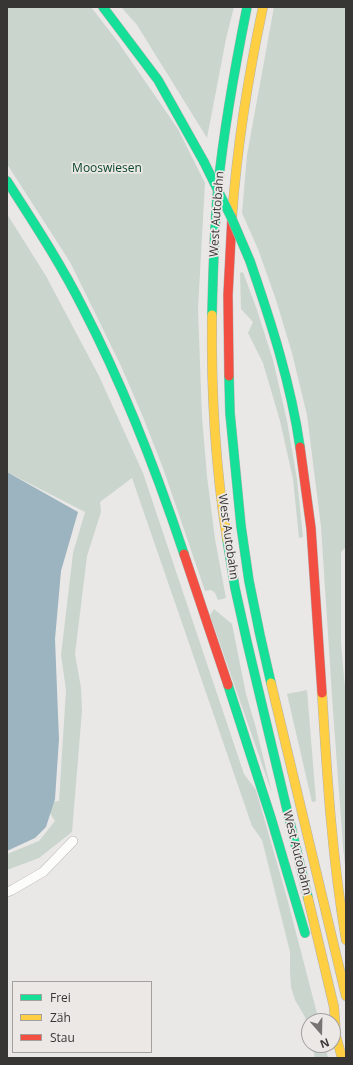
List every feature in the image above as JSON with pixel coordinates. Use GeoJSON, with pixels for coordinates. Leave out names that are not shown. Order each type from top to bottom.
{"type":"FeatureCollection","features":[{"type":"Feature","properties":{"kind":"highway"},"geometry":{"type":"LineString","coordinates":[[103,7],[158,80],[204,162],[232,218],[250,261],[281,359],[296,419],[311,528],[328,787],[341,910],[346,940]]}},
{"type":"Feature","properties":{"kind":"highway","name":"West Autobahn"},"geometry":{"type":"LineString","coordinates":[[247,7],[238,49],[226,121],[217,196],[212,308],[212,350],[214,414],[219,475],[226,535],[239,607],[334,1013]]}},
{"type":"Feature","properties":{"kind":"highway","name":"West Autobahn"},"geometry":{"type":"LineString","coordinates":[[263,7],[242,118],[234,184],[228,295],[228,380],[230,413],[241,526],[251,590],[260,635],[313,862],[346,996]]}},
{"type":"Feature","properties":{"kind":"highway"},"geometry":{"type":"LineString","coordinates":[[7,181],[63,270],[114,370],[136,420],[156,472],[250,750],[307,940]]}},
{"type":"Feature","properties":{"kind":"highway"},"geometry":{"type":"LineString","coordinates":[[325,1009],[327,1013]]}},
{"type":"Feature","properties":{"kind":"street"},"geometry":{"type":"LineString","coordinates":[[7,892],[43,872],[73,841]]}},
{"type":"Feature","properties":{"kind":"green space","name":"Mooswiesen"},"geometry":{"type":"Polygon","coordinates":[[[7,7],[91,7],[118,42],[178,129],[205,183],[198,309],[202,417],[207,476],[215,539],[226,598],[218,600],[215,593],[211,590],[205,591],[163,468],[121,366],[70,262],[7,164],[7,7]]]}},
{"type":"Feature","properties":{"kind":"green space"},"geometry":{"type":"Polygon","coordinates":[[[121,7],[234,7],[226,39],[207,138],[137,25],[121,7]]]}},
{"type":"Feature","properties":{"kind":"green space"},"geometry":{"type":"Polygon","coordinates":[[[274,7],[346,7],[346,547],[341,552],[341,643],[346,699],[346,875],[333,711],[321,527],[307,415],[292,353],[276,300],[258,249],[242,213],[247,155],[274,7]]]}},
{"type":"Feature","properties":{"kind":"green space"},"geometry":{"type":"Polygon","coordinates":[[[7,214],[46,276],[99,376],[143,473],[244,774],[256,790],[287,898],[317,1013],[303,1013],[295,1000],[291,987],[290,952],[262,840],[252,826],[132,478],[100,502],[101,512],[87,556],[75,654],[81,688],[82,711],[72,832],[39,858],[7,870],[7,854],[39,841],[55,821],[46,807],[51,802],[59,801],[66,690],[61,655],[73,553],[85,512],[7,472],[7,214]]]}},
{"type":"Feature","properties":{"kind":"green space"},"geometry":{"type":"Polygon","coordinates":[[[243,272],[273,360],[287,421],[297,479],[303,537],[299,538],[293,479],[280,421],[263,363],[248,333],[253,322],[241,309],[240,273],[243,272]]]}},
{"type":"Feature","properties":{"kind":"green space"},"geometry":{"type":"Polygon","coordinates":[[[214,609],[232,624],[246,694],[272,793],[210,615],[214,609]]]}},
{"type":"Feature","properties":{"kind":"green space"},"geometry":{"type":"Polygon","coordinates":[[[307,690],[316,801],[312,802],[287,694],[307,690]]]}},
{"type":"Feature","properties":{"kind":"green space"},"geometry":{"type":"Polygon","coordinates":[[[314,1053],[327,1053],[328,1058],[315,1058],[314,1053]]]}},
{"type":"Feature","properties":{"kind":"water"},"geometry":{"type":"Polygon","coordinates":[[[7,472],[78,512],[61,571],[55,639],[59,739],[55,799],[46,827],[35,838],[7,851],[7,472]]]}},
{"type":"Feature","properties":{"kind":"traffic: fast"},"geometry":{"type":"LineString","coordinates":[[103,7],[158,80],[204,162]]}},
{"type":"Feature","properties":{"kind":"traffic: fast"},"geometry":{"type":"LineString","coordinates":[[212,315],[215,235],[220,164],[230,97],[247,7]]}},
{"type":"Feature","properties":{"kind":"traffic: fast"},"geometry":{"type":"LineString","coordinates":[[204,162],[232,219],[250,261]]}},
{"type":"Feature","properties":{"kind":"traffic: fast"},"geometry":{"type":"LineString","coordinates":[[7,181],[75,292],[98,338],[126,398],[162,491],[184,554]]}},
{"type":"Feature","properties":{"kind":"traffic: fast"},"geometry":{"type":"LineString","coordinates":[[250,261],[280,353],[300,447]]}},
{"type":"Feature","properties":{"kind":"traffic: fast"},"geometry":{"type":"LineString","coordinates":[[229,376],[230,413],[241,526],[249,581],[271,683]]}},
{"type":"Feature","properties":{"kind":"traffic: fast"},"geometry":{"type":"LineString","coordinates":[[227,539],[235,588],[247,642],[308,898]]}},
{"type":"Feature","properties":{"kind":"traffic: fast"},"geometry":{"type":"LineString","coordinates":[[228,685],[271,818],[305,933]]}},
{"type":"Feature","properties":{"kind":"traffic: slow"},"geometry":{"type":"LineString","coordinates":[[232,217],[244,112],[263,7]]}},
{"type":"Feature","properties":{"kind":"traffic: slow"},"geometry":{"type":"LineString","coordinates":[[212,315],[212,371],[215,427],[219,483],[227,539]]}},
{"type":"Feature","properties":{"kind":"traffic: slow"},"geometry":{"type":"LineString","coordinates":[[271,683],[346,996]]}},
{"type":"Feature","properties":{"kind":"traffic: slow"},"geometry":{"type":"LineString","coordinates":[[322,693],[328,786],[337,878],[346,940]]}},
{"type":"Feature","properties":{"kind":"traffic: slow"},"geometry":{"type":"LineString","coordinates":[[308,898],[334,1007],[336,1036],[342,1058]]}},
{"type":"Feature","properties":{"kind":"traffic: jam"},"geometry":{"type":"LineString","coordinates":[[229,376],[228,295],[232,217]]}},
{"type":"Feature","properties":{"kind":"traffic: jam"},"geometry":{"type":"LineString","coordinates":[[300,447],[311,528],[322,693]]}},
{"type":"Feature","properties":{"kind":"traffic: jam"},"geometry":{"type":"LineString","coordinates":[[184,554],[228,685]]}}]}
